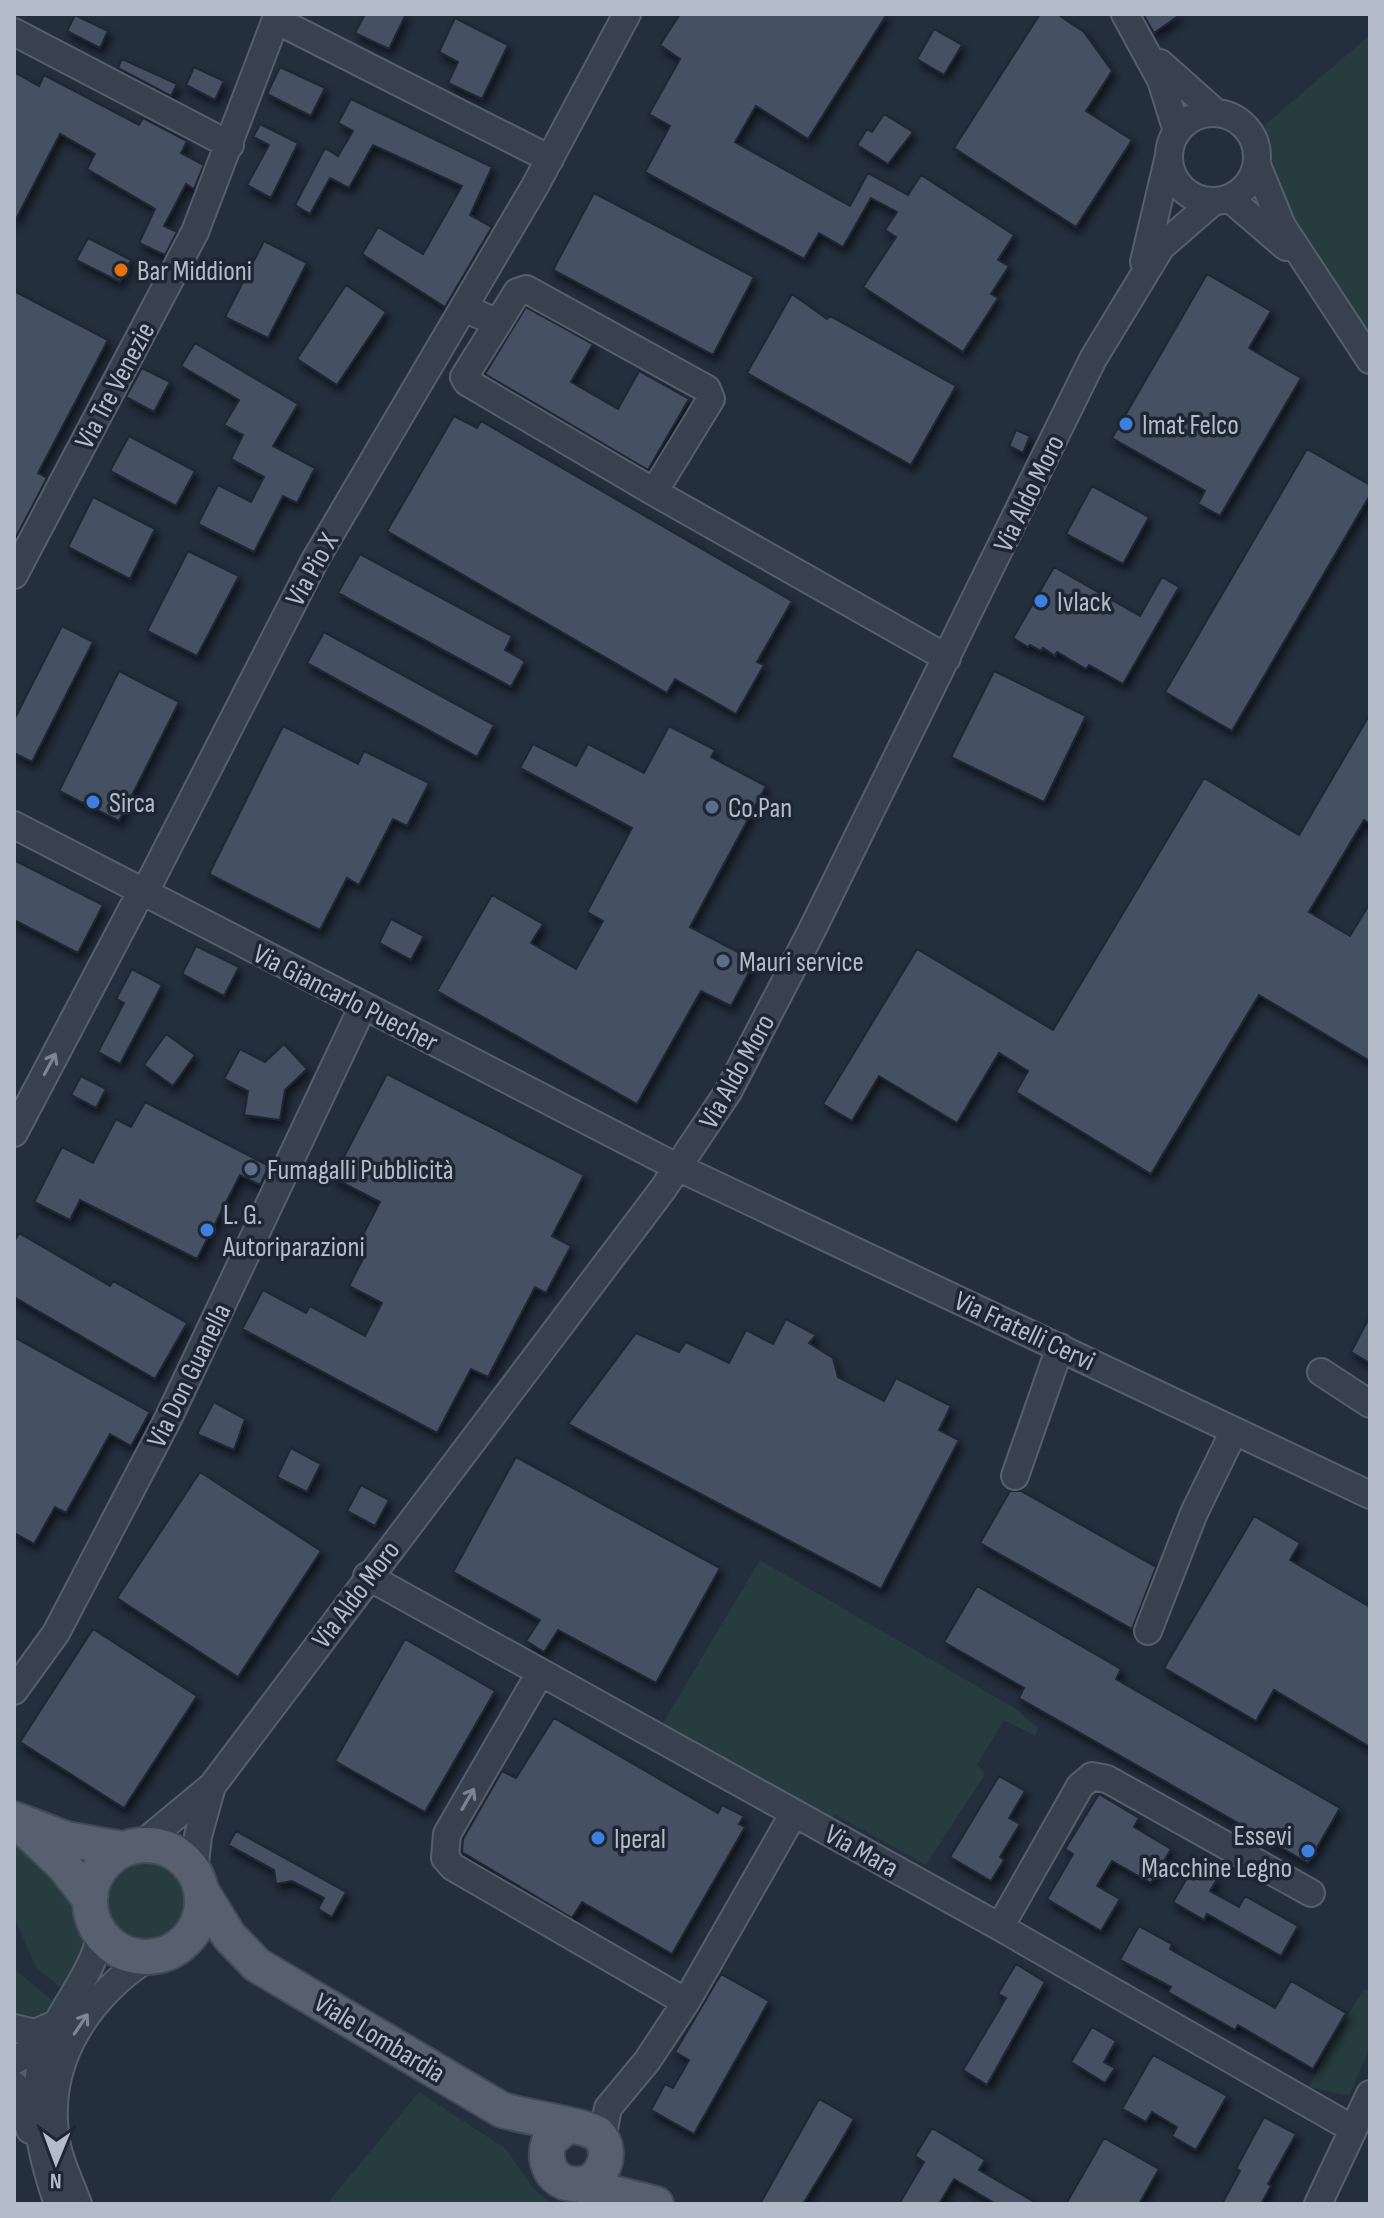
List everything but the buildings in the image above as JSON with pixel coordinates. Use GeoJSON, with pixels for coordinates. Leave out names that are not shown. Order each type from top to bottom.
{"type":"FeatureCollection","features":[{"type":"Feature","properties":{"kind":"main road"},"geometry":{"type":"LineString","coordinates":[[14,1819],[66,1839],[172,1851],[198,1882],[197,1926],[160,1954],[122,1952],[101,1935],[92,1918],[89,1898],[99,1869],[132,1847]]}},
{"type":"Feature","properties":{"kind":"main road"},"geometry":{"type":"LineString","coordinates":[[14,1819],[64,1866],[89,1898]]}},
{"type":"Feature","properties":{"kind":"main road","name":"Viale Lombardia"},"geometry":{"type":"LineString","coordinates":[[198,1882],[229,1936],[257,1965]]}},
{"type":"Feature","properties":{"kind":"main road","name":"Viale Lombardia"},"geometry":{"type":"LineString","coordinates":[[160,1954],[214,1953],[257,1965],[502,2110]]}},
{"type":"Feature","properties":{"kind":"main road"},"geometry":{"type":"LineString","coordinates":[[502,2110],[588,2137],[629,2183],[658,2204]]}},
{"type":"Feature","properties":{"kind":"main road"},"geometry":{"type":"LineString","coordinates":[[502,2110],[546,2157],[554,2175],[571,2184],[658,2204]]}},
{"type":"Feature","properties":{"kind":"main road"},"geometry":{"type":"LineString","coordinates":[[546,2157],[549,2141],[588,2137]]}},
{"type":"Feature","properties":{"kind":"main road"},"geometry":{"type":"LineString","coordinates":[[581,2185],[598,2176],[588,2137]]}},
{"type":"Feature","properties":{"kind":"street","name":"Via Pio X"},"geometry":{"type":"LineString","coordinates":[[14,1133],[141,892],[150,882],[315,560],[550,159],[627,14]]}},
{"type":"Feature","properties":{"kind":"street"},"geometry":{"type":"LineString","coordinates":[[277,17],[550,159]]}},
{"type":"Feature","properties":{"kind":"street","name":"Via Tre Venezie"},"geometry":{"type":"LineString","coordinates":[[14,575],[195,232],[277,17]]}},
{"type":"Feature","properties":{"kind":"street"},"geometry":{"type":"LineString","coordinates":[[1129,21],[1171,76],[1215,112],[1243,124],[1255,142],[1257,165],[1275,212],[1306,267],[1370,360]]}},
{"type":"Feature","properties":{"kind":"street"},"geometry":{"type":"LineString","coordinates":[[1129,21],[1161,80],[1177,131]]}},
{"type":"Feature","properties":{"kind":"street"},"geometry":{"type":"LineString","coordinates":[[14,32],[230,145]]}},
{"type":"Feature","properties":{"kind":"street"},"geometry":{"type":"LineString","coordinates":[[1215,112],[1192,117],[1177,131],[1168,160],[1181,188],[1199,199],[1221,200],[1242,191],[1257,165]]}},
{"type":"Feature","properties":{"kind":"street","name":"Via Aldo Moro"},"geometry":{"type":"LineString","coordinates":[[1139,280],[1168,160]]}},
{"type":"Feature","properties":{"kind":"street"},"geometry":{"type":"LineString","coordinates":[[1221,200],[1306,267]]}},
{"type":"Feature","properties":{"kind":"street","name":"Via Aldo Moro"},"geometry":{"type":"LineString","coordinates":[[132,1847],[212,1786],[367,1576],[678,1168],[737,1075],[1093,359],[1139,280],[1166,241],[1221,200]]}},
{"type":"Feature","properties":{"kind":"street"},"geometry":{"type":"LineString","coordinates":[[654,492],[711,399],[707,389],[526,289],[517,292],[464,377],[467,382],[654,492],[947,658]]}},
{"type":"Feature","properties":{"kind":"street"},"geometry":{"type":"LineString","coordinates":[[464,308],[498,323]]}},
{"type":"Feature","properties":{"kind":"street","name":"Via Giancarlo Puecher"},"geometry":{"type":"LineString","coordinates":[[14,825],[678,1168]]}},
{"type":"Feature","properties":{"kind":"street","name":"Via Don Guanella"},"geometry":{"type":"LineString","coordinates":[[14,1691],[39,1659],[169,1417],[363,1006]]}},
{"type":"Feature","properties":{"kind":"street","name":"Via Fratelli Cervi"},"geometry":{"type":"LineString","coordinates":[[678,1168],[1370,1495]]}},
{"type":"Feature","properties":{"kind":"street"},"geometry":{"type":"LineString","coordinates":[[1015,1476],[1060,1347]]}},
{"type":"Feature","properties":{"kind":"street"},"geometry":{"type":"LineString","coordinates":[[1321,1372],[1370,1404]]}},
{"type":"Feature","properties":{"kind":"street"},"geometry":{"type":"LineString","coordinates":[[1148,1631],[1194,1513],[1234,1431]]}},
{"type":"Feature","properties":{"kind":"street","name":"Via Mara"},"geometry":{"type":"LineString","coordinates":[[367,1576],[1000,1927],[1353,2129]]}},
{"type":"Feature","properties":{"kind":"street"},"geometry":{"type":"LineString","coordinates":[[540,1673],[507,1754],[443,1845],[445,1858],[453,1867],[686,2002]]}},
{"type":"Feature","properties":{"kind":"street"},"geometry":{"type":"LineString","coordinates":[[1000,1927],[1080,1786],[1092,1776],[1107,1779],[1311,1893]]}},
{"type":"Feature","properties":{"kind":"street","name":"Via Aldo Moro"},"geometry":{"type":"LineString","coordinates":[[198,1882],[198,1836],[212,1786]]}},
{"type":"Feature","properties":{"kind":"street"},"geometry":{"type":"LineString","coordinates":[[588,2137],[603,2121],[619,2091],[647,2061],[686,2002],[794,1813]]}},
{"type":"Feature","properties":{"kind":"street"},"geometry":{"type":"LineString","coordinates":[[42,2152],[37,2091],[53,2031],[90,1971],[101,1935]]}},
{"type":"Feature","properties":{"kind":"street"},"geometry":{"type":"LineString","coordinates":[[78,2204],[54,2133],[61,2062],[77,2028],[107,1990],[160,1954]]}},
{"type":"Feature","properties":{"kind":"street"},"geometry":{"type":"LineString","coordinates":[[14,2028],[35,2033],[53,2031]]}},
{"type":"Feature","properties":{"kind":"street"},"geometry":{"type":"LineString","coordinates":[[14,2061],[53,2031]]}},
{"type":"Feature","properties":{"kind":"street"},"geometry":{"type":"LineString","coordinates":[[14,2085],[42,2152],[58,2204]]}},
{"type":"Feature","properties":{"kind":"street"},"geometry":{"type":"LineString","coordinates":[[1318,2204],[1370,2094]]}},
{"type":"Feature","properties":{"kind":"green space"},"geometry":{"type":"Polygon","coordinates":[[[1370,35],[1370,336],[1295,231],[1276,194],[1265,125],[1370,35]]]}},
{"type":"Feature","properties":{"kind":"green space"},"geometry":{"type":"Polygon","coordinates":[[[760,1560],[1016,1709],[1038,1728],[1035,1736],[1004,1720],[977,1765],[985,1774],[926,1865],[836,1815],[828,1818],[663,1723],[760,1560]]]}},
{"type":"Feature","properties":{"kind":"green space"},"geometry":{"type":"Polygon","coordinates":[[[14,1837],[63,1882],[83,1910],[87,1940],[68,1993],[36,1968],[14,1916],[14,1837]]]}},
{"type":"Feature","properties":{"kind":"green space"},"geometry":{"type":"Polygon","coordinates":[[[147,1863],[162,1866],[175,1874],[183,1887],[186,1902],[183,1917],[175,1930],[162,1938],[147,1941],[132,1938],[119,1930],[111,1917],[108,1902],[111,1887],[119,1874],[132,1866],[147,1863]]]}},
{"type":"Feature","properties":{"kind":"green space"},"geometry":{"type":"Polygon","coordinates":[[[14,1969],[59,2006],[35,2023],[14,2017],[14,1969]]]}},
{"type":"Feature","properties":{"kind":"green space"},"geometry":{"type":"Polygon","coordinates":[[[1364,1989],[1370,1992],[1370,2047],[1349,2096],[1309,2087],[1334,2036],[1364,1989]]]}},
{"type":"Feature","properties":{"kind":"green space"},"geometry":{"type":"Polygon","coordinates":[[[419,2092],[506,2149],[533,2188],[552,2204],[327,2204],[419,2092]]]}},
{"type":"Feature","properties":{"kind":"place","name":"Bar Middioni"},"geometry":{"type":"Point","coordinates":[121,270]}},
{"type":"Feature","properties":{"kind":"place","name":"Imat Felco"},"geometry":{"type":"Point","coordinates":[1126,424]}},
{"type":"Feature","properties":{"kind":"place","name":"Ivlack"},"geometry":{"type":"Point","coordinates":[1041,601]}},
{"type":"Feature","properties":{"kind":"place","name":"Sirca"},"geometry":{"type":"Point","coordinates":[93,802]}},
{"type":"Feature","properties":{"kind":"place","name":"Co.Pan"},"geometry":{"type":"Point","coordinates":[712,807]}},
{"type":"Feature","properties":{"kind":"place","name":"Mauri service"},"geometry":{"type":"Point","coordinates":[723,961]}},
{"type":"Feature","properties":{"kind":"place","name":"Fumagalli Pubblicità"},"geometry":{"type":"Point","coordinates":[251,1169]}},
{"type":"Feature","properties":{"kind":"place","name":"L. G. Autoriparazioni"},"geometry":{"type":"Point","coordinates":[207,1230]}},
{"type":"Feature","properties":{"kind":"place","name":"Iperal"},"geometry":{"type":"Point","coordinates":[598,1838]}},
{"type":"Feature","properties":{"kind":"place","name":"Essevi Macchine Legno"},"geometry":{"type":"Point","coordinates":[1308,1851]}}]}
